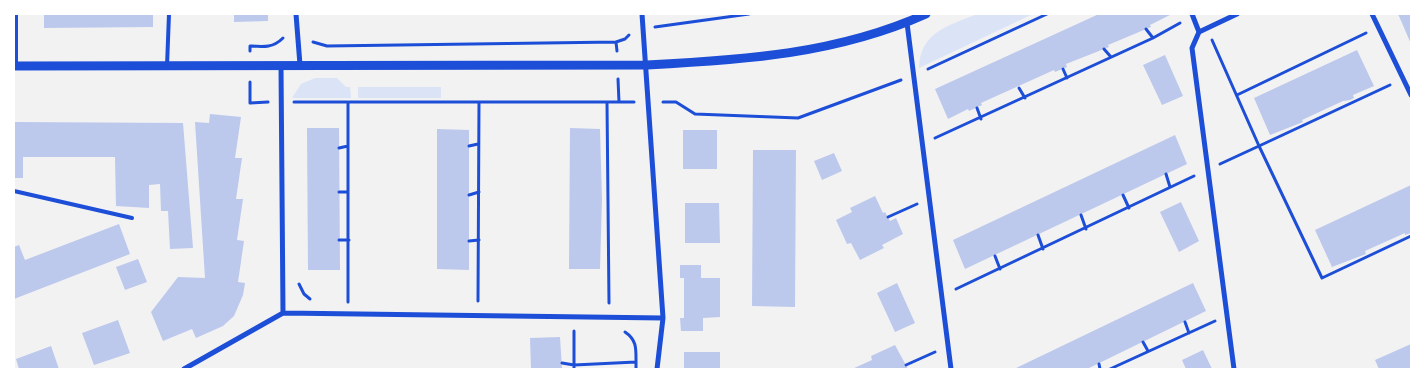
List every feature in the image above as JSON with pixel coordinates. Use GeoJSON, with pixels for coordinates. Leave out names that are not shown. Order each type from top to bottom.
{"type":"FeatureCollection","features":[{"type":"Feature","properties":{"kind":"street"},"geometry":{"type":"LineString","coordinates":[[296,14],[300,65]]}},
{"type":"Feature","properties":{"kind":"street"},"geometry":{"type":"LineString","coordinates":[[642,14],[647,65],[662,318],[657,369]]}},
{"type":"Feature","properties":{"kind":"street"},"geometry":{"type":"LineString","coordinates":[[15,66],[647,65],[744,60],[834,46],[926,14]]}},
{"type":"Feature","properties":{"kind":"street"},"geometry":{"type":"LineString","coordinates":[[1192,14],[1199,32]]}},
{"type":"Feature","properties":{"kind":"street"},"geometry":{"type":"LineString","coordinates":[[1234,369],[1192,48],[1199,32],[1237,14]]}},
{"type":"Feature","properties":{"kind":"street"},"geometry":{"type":"LineString","coordinates":[[1372,14],[1411,95]]}},
{"type":"Feature","properties":{"kind":"street"},"geometry":{"type":"LineString","coordinates":[[907,22],[951,369]]}},
{"type":"Feature","properties":{"kind":"street"},"geometry":{"type":"LineString","coordinates":[[281,66],[283,313]]}},
{"type":"Feature","properties":{"kind":"street"},"geometry":{"type":"LineString","coordinates":[[184,369],[283,313],[662,318]]}},
{"type":"Feature","properties":{"kind":"lane"},"geometry":{"type":"LineString","coordinates":[[15,66],[16,14]]}},
{"type":"Feature","properties":{"kind":"lane"},"geometry":{"type":"LineString","coordinates":[[167,66],[169,14]]}},
{"type":"Feature","properties":{"kind":"lane"},"geometry":{"type":"LineString","coordinates":[[14,191],[132,218]]}},
{"type":"Feature","properties":{"kind":"path"},"geometry":{"type":"LineString","coordinates":[[644,28],[749,14]]}},
{"type":"Feature","properties":{"kind":"path"},"geometry":{"type":"LineString","coordinates":[[920,72],[1047,14]]}},
{"type":"Feature","properties":{"kind":"path"},"geometry":{"type":"LineString","coordinates":[[928,140],[981,119],[1153,38],[1179,25],[1183,18]]}},
{"type":"Feature","properties":{"kind":"path"},"geometry":{"type":"LineString","coordinates":[[1146,29],[1153,38]]}},
{"type":"Feature","properties":{"kind":"path"},"geometry":{"type":"LineString","coordinates":[[1206,29],[1322,278],[1411,236]]}},
{"type":"Feature","properties":{"kind":"path"},"geometry":{"type":"LineString","coordinates":[[1236,95],[1370,32]]}},
{"type":"Feature","properties":{"kind":"path"},"geometry":{"type":"LineString","coordinates":[[1104,49],[1111,57]]}},
{"type":"Feature","properties":{"kind":"path"},"geometry":{"type":"LineString","coordinates":[[1063,69],[1067,78]]}},
{"type":"Feature","properties":{"kind":"path"},"geometry":{"type":"LineString","coordinates":[[294,111],[294,102],[676,102],[695,114],[798,118],[904,79]]}},
{"type":"Feature","properties":{"kind":"path"},"geometry":{"type":"LineString","coordinates":[[948,293],[1350,102],[1403,79]]}},
{"type":"Feature","properties":{"kind":"path"},"geometry":{"type":"LineString","coordinates":[[1019,88],[1025,98]]}},
{"type":"Feature","properties":{"kind":"path"},"geometry":{"type":"LineString","coordinates":[[340,305],[348,305],[348,102]]}},
{"type":"Feature","properties":{"kind":"path"},"geometry":{"type":"LineString","coordinates":[[477,310],[479,240],[478,102]]}},
{"type":"Feature","properties":{"kind":"path"},"geometry":{"type":"LineString","coordinates":[[606,102],[608,330],[624,332],[632,337],[636,345],[636,369]]}},
{"type":"Feature","properties":{"kind":"path"},"geometry":{"type":"LineString","coordinates":[[977,108],[981,119]]}},
{"type":"Feature","properties":{"kind":"path"},"geometry":{"type":"LineString","coordinates":[[469,146],[478,144]]}},
{"type":"Feature","properties":{"kind":"path"},"geometry":{"type":"LineString","coordinates":[[339,148],[348,146]]}},
{"type":"Feature","properties":{"kind":"path"},"geometry":{"type":"LineString","coordinates":[[602,147],[607,147]]}},
{"type":"Feature","properties":{"kind":"path"},"geometry":{"type":"LineString","coordinates":[[1166,174],[1170,187]]}},
{"type":"Feature","properties":{"kind":"path"},"geometry":{"type":"LineString","coordinates":[[339,192],[349,192]]}},
{"type":"Feature","properties":{"kind":"path"},"geometry":{"type":"LineString","coordinates":[[469,195],[479,192]]}},
{"type":"Feature","properties":{"kind":"path"},"geometry":{"type":"LineString","coordinates":[[602,194],[608,197]]}},
{"type":"Feature","properties":{"kind":"path"},"geometry":{"type":"LineString","coordinates":[[1123,194],[1129,208]]}},
{"type":"Feature","properties":{"kind":"path"},"geometry":{"type":"LineString","coordinates":[[888,217],[928,198]]}},
{"type":"Feature","properties":{"kind":"path"},"geometry":{"type":"LineString","coordinates":[[1081,215],[1086,229]]}},
{"type":"Feature","properties":{"kind":"path"},"geometry":{"type":"LineString","coordinates":[[1038,235],[1044,249]]}},
{"type":"Feature","properties":{"kind":"path"},"geometry":{"type":"LineString","coordinates":[[339,240],[349,240]]}},
{"type":"Feature","properties":{"kind":"path"},"geometry":{"type":"LineString","coordinates":[[469,241],[479,240]]}},
{"type":"Feature","properties":{"kind":"path"},"geometry":{"type":"LineString","coordinates":[[602,241],[608,240]]}},
{"type":"Feature","properties":{"kind":"path"},"geometry":{"type":"LineString","coordinates":[[995,256],[1000,269]]}},
{"type":"Feature","properties":{"kind":"path"},"geometry":{"type":"LineString","coordinates":[[297,278],[304,294],[315,303]]}},
{"type":"Feature","properties":{"kind":"path"},"geometry":{"type":"LineString","coordinates":[[1110,369],[1218,320],[1219,330]]}},
{"type":"Feature","properties":{"kind":"path"},"geometry":{"type":"LineString","coordinates":[[1185,322],[1189,333]]}},
{"type":"Feature","properties":{"kind":"path"},"geometry":{"type":"LineString","coordinates":[[574,367],[574,328],[582,329]]}},
{"type":"Feature","properties":{"kind":"path"},"geometry":{"type":"LineString","coordinates":[[1143,342],[1148,351]]}},
{"type":"Feature","properties":{"kind":"path"},"geometry":{"type":"LineString","coordinates":[[906,365],[948,347]]}},
{"type":"Feature","properties":{"kind":"path"},"geometry":{"type":"LineString","coordinates":[[562,363],[574,367],[636,362]]}},
{"type":"Feature","properties":{"kind":"path"},"geometry":{"type":"LineString","coordinates":[[1099,364],[1100,369]]}},
{"type":"Feature","properties":{"kind":"shaded area"},"geometry":{"type":"Polygon","coordinates":[[[977,14],[1033,14],[919,68],[924,46],[930,38],[946,27],[977,14]]]}},
{"type":"Feature","properties":{"kind":"shaded area"},"geometry":{"type":"Polygon","coordinates":[[[315,78],[337,78],[346,87],[350,87],[351,98],[292,98],[301,84],[315,78]]]}},
{"type":"Feature","properties":{"kind":"shaded area"},"geometry":{"type":"Polygon","coordinates":[[[358,87],[441,87],[441,98],[358,98],[358,87]]]}},
{"type":"Feature","properties":{"kind":"building"},"geometry":{"type":"Polygon","coordinates":[[[44,14],[153,14],[153,27],[44,28],[44,14]]]}},
{"type":"Feature","properties":{"kind":"building"},"geometry":{"type":"Polygon","coordinates":[[[234,14],[268,14],[268,21],[234,22],[234,14]]]}},
{"type":"Feature","properties":{"kind":"building"},"geometry":{"type":"Polygon","coordinates":[[[1099,14],[1170,15],[1150,25],[1151,27],[1108,45],[1109,47],[1066,64],[1067,67],[1055,72],[1054,70],[981,103],[982,105],[969,111],[968,109],[948,119],[935,89],[1099,14]]]}},
{"type":"Feature","properties":{"kind":"building"},"geometry":{"type":"Polygon","coordinates":[[[1398,14],[1411,14],[1411,44],[1402,23],[1398,14]]]}},
{"type":"Feature","properties":{"kind":"building"},"geometry":{"type":"Polygon","coordinates":[[[1357,50],[1374,86],[1353,95],[1354,98],[1350,100],[1343,101],[1302,120],[1303,122],[1270,135],[1254,98],[1357,50]]]}},
{"type":"Feature","properties":{"kind":"building"},"geometry":{"type":"Polygon","coordinates":[[[1165,55],[1183,96],[1162,105],[1143,65],[1165,55]]]}},
{"type":"Feature","properties":{"kind":"building"},"geometry":{"type":"Polygon","coordinates":[[[210,114],[241,117],[235,158],[242,158],[236,199],[243,199],[237,240],[244,241],[238,282],[245,283],[243,295],[234,316],[223,326],[196,338],[192,329],[163,341],[151,312],[178,277],[205,278],[195,122],[209,123],[210,114]]]}},
{"type":"Feature","properties":{"kind":"building"},"geometry":{"type":"Polygon","coordinates":[[[14,122],[183,123],[193,248],[170,249],[168,211],[161,211],[160,184],[149,185],[149,208],[116,206],[115,157],[23,157],[23,178],[14,178],[14,122]]]}},
{"type":"Feature","properties":{"kind":"building"},"geometry":{"type":"Polygon","coordinates":[[[307,128],[339,128],[340,270],[308,270],[307,128]]]}},
{"type":"Feature","properties":{"kind":"building"},"geometry":{"type":"Polygon","coordinates":[[[570,128],[600,129],[602,199],[600,269],[569,269],[570,128]]]}},
{"type":"Feature","properties":{"kind":"building"},"geometry":{"type":"Polygon","coordinates":[[[437,129],[469,130],[469,270],[437,269],[437,129]]]}},
{"type":"Feature","properties":{"kind":"building"},"geometry":{"type":"Polygon","coordinates":[[[683,130],[717,130],[717,169],[683,169],[683,130]]]}},
{"type":"Feature","properties":{"kind":"building"},"geometry":{"type":"Polygon","coordinates":[[[1175,135],[1187,164],[965,269],[953,240],[1175,135]]]}},
{"type":"Feature","properties":{"kind":"building"},"geometry":{"type":"Polygon","coordinates":[[[753,150],[796,150],[795,307],[752,306],[753,150]]]}},
{"type":"Feature","properties":{"kind":"building"},"geometry":{"type":"Polygon","coordinates":[[[834,153],[842,171],[822,180],[814,161],[834,153]]]}},
{"type":"Feature","properties":{"kind":"building"},"geometry":{"type":"Polygon","coordinates":[[[1411,185],[1411,233],[1405,235],[1405,233],[1365,251],[1366,254],[1332,267],[1315,230],[1411,185]]]}},
{"type":"Feature","properties":{"kind":"building"},"geometry":{"type":"Polygon","coordinates":[[[875,196],[883,213],[885,212],[890,221],[896,218],[903,234],[882,245],[884,248],[860,260],[851,243],[847,244],[836,220],[852,212],[850,208],[875,196]]]}},
{"type":"Feature","properties":{"kind":"building"},"geometry":{"type":"Polygon","coordinates":[[[1181,202],[1199,241],[1179,252],[1160,212],[1181,202]]]}},
{"type":"Feature","properties":{"kind":"building"},"geometry":{"type":"Polygon","coordinates":[[[685,203],[719,203],[720,243],[685,243],[685,203]]]}},
{"type":"Feature","properties":{"kind":"building"},"geometry":{"type":"Polygon","coordinates":[[[119,224],[130,254],[14,299],[14,247],[19,245],[25,260],[119,224]]]}},
{"type":"Feature","properties":{"kind":"building"},"geometry":{"type":"Polygon","coordinates":[[[138,259],[147,282],[125,290],[116,267],[138,259]]]}},
{"type":"Feature","properties":{"kind":"building"},"geometry":{"type":"Polygon","coordinates":[[[680,265],[701,265],[701,278],[720,278],[720,317],[703,318],[703,331],[681,331],[680,318],[684,318],[684,278],[680,278],[680,265]]]}},
{"type":"Feature","properties":{"kind":"building"},"geometry":{"type":"Polygon","coordinates":[[[897,283],[915,323],[895,332],[877,293],[897,283]]]}},
{"type":"Feature","properties":{"kind":"building"},"geometry":{"type":"Polygon","coordinates":[[[1193,283],[1206,311],[1087,369],[1014,369],[1193,283]]]}},
{"type":"Feature","properties":{"kind":"building"},"geometry":{"type":"Polygon","coordinates":[[[118,320],[130,353],[94,365],[82,333],[118,320]]]}},
{"type":"Feature","properties":{"kind":"building"},"geometry":{"type":"Polygon","coordinates":[[[560,337],[562,369],[531,369],[530,338],[560,337]]]}},
{"type":"Feature","properties":{"kind":"building"},"geometry":{"type":"Polygon","coordinates":[[[1411,344],[1411,369],[1379,369],[1375,360],[1411,344]]]}},
{"type":"Feature","properties":{"kind":"building"},"geometry":{"type":"Polygon","coordinates":[[[895,345],[908,369],[852,369],[872,360],[871,356],[895,345]]]}},
{"type":"Feature","properties":{"kind":"building"},"geometry":{"type":"Polygon","coordinates":[[[51,346],[59,369],[19,369],[16,359],[51,346]]]}},
{"type":"Feature","properties":{"kind":"building"},"geometry":{"type":"Polygon","coordinates":[[[1203,350],[1212,369],[1186,369],[1182,360],[1203,350]]]}},
{"type":"Feature","properties":{"kind":"building"},"geometry":{"type":"Polygon","coordinates":[[[684,352],[720,352],[720,369],[684,369],[684,352]]]}}]}
